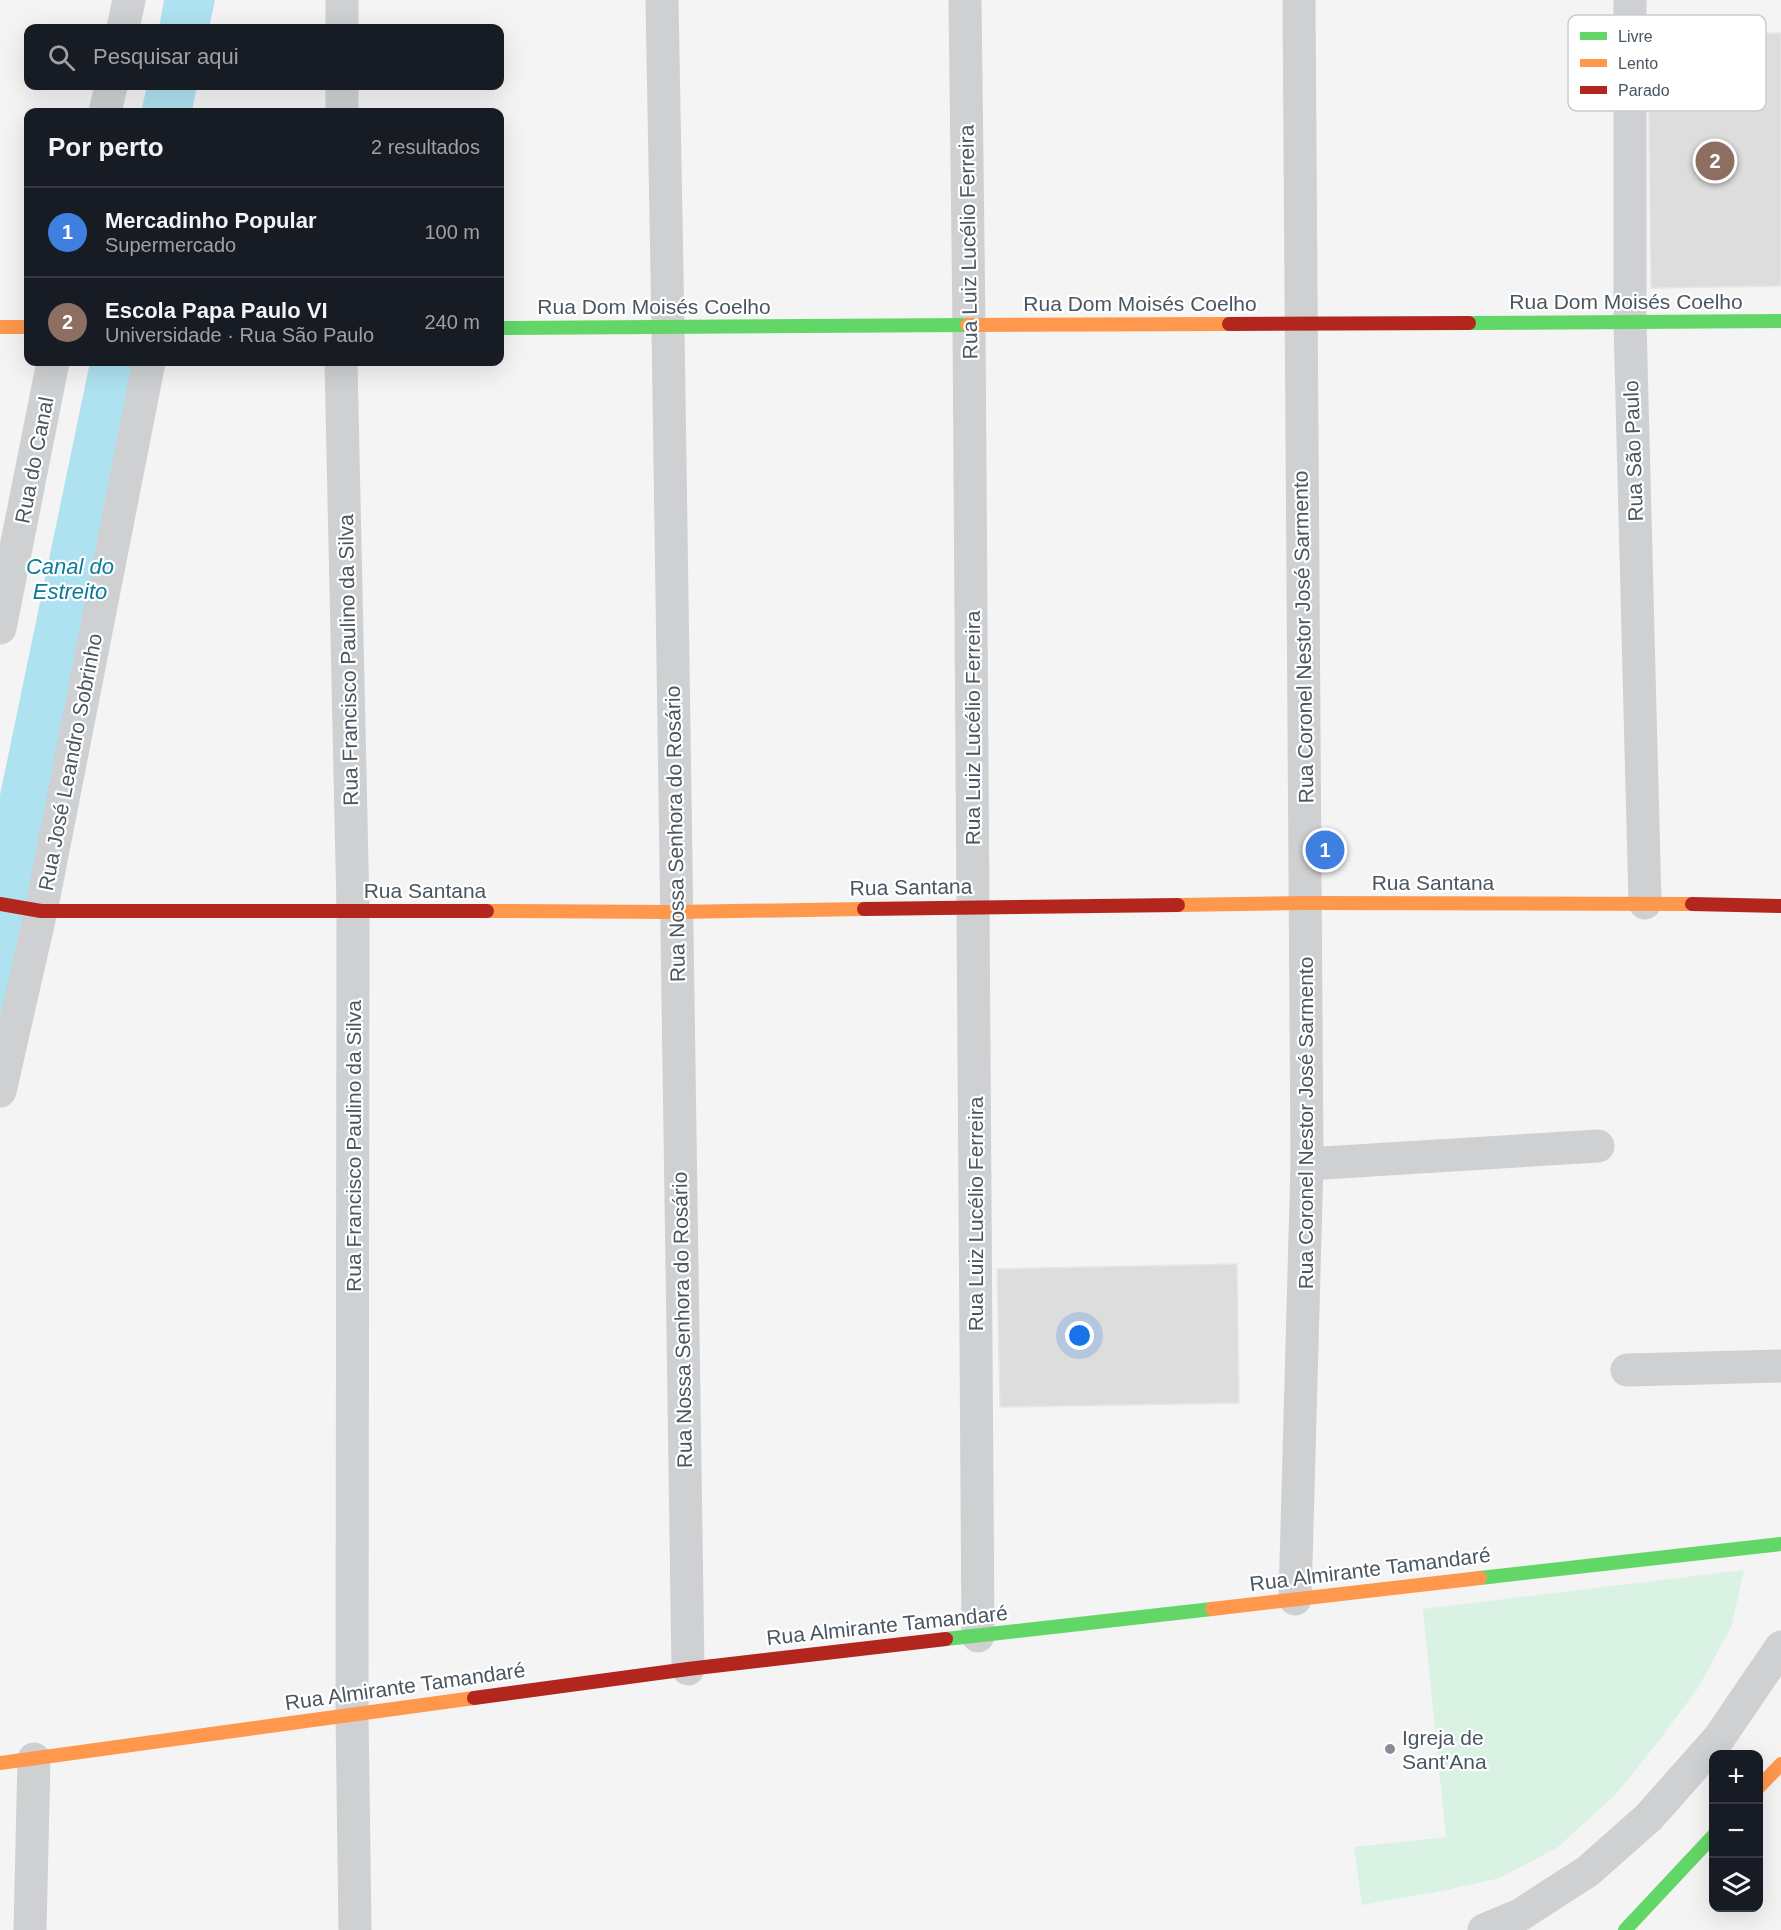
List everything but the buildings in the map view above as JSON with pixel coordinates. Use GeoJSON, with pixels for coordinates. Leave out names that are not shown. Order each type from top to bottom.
{"type":"FeatureCollection","features":[{"type":"Feature","properties":{"kind":"street"},"geometry":{"type":"LineString","coordinates":[[124,24],[129,0]]}},
{"type":"Feature","properties":{"kind":"street"},"geometry":{"type":"LineString","coordinates":[[342,0],[342,24]]}},
{"type":"Feature","properties":{"kind":"street","name":"Rua Nossa Senhora do Rosário"},"geometry":{"type":"LineString","coordinates":[[662,0],[688,1669]]}},
{"type":"Feature","properties":{"kind":"street","name":"Rua Luiz Lucélio Ferreira"},"geometry":{"type":"LineString","coordinates":[[965,0],[978,1636]]}},
{"type":"Feature","properties":{"kind":"street","name":"Rua Coronel Nestor José Sarmento"},"geometry":{"type":"LineString","coordinates":[[1295,1599],[1307,1164],[1299,0]]}},
{"type":"Feature","properties":{"kind":"street"},"geometry":{"type":"LineString","coordinates":[[106,108],[110,90]]}},
{"type":"Feature","properties":{"kind":"street"},"geometry":{"type":"LineString","coordinates":[[342,90],[342,108]]}},
{"type":"Feature","properties":{"kind":"street","name":"Rua São Paulo"},"geometry":{"type":"LineString","coordinates":[[1630,111],[1630,323],[1645,903]]}},
{"type":"Feature","properties":{"kind":"street","name":"Rua Dom Moisés Coelho"},"geometry":{"type":"LineString","coordinates":[[504,328],[1781,321]]}},
{"type":"Feature","properties":{"kind":"street"},"geometry":{"type":"LineString","coordinates":[[0,327],[24,327]]}},
{"type":"Feature","properties":{"kind":"street","name":"Rua do Canal"},"geometry":{"type":"LineString","coordinates":[[0,628],[52,366]]}},
{"type":"Feature","properties":{"kind":"street","name":"Rua José Leandro Sobrinho"},"geometry":{"type":"LineString","coordinates":[[0,1091],[34,910],[148,366]]}},
{"type":"Feature","properties":{"kind":"street","name":"Rua Francisco Paulino da Silva"},"geometry":{"type":"LineString","coordinates":[[341,366],[353,910],[352,1713],[355,1930]]}},
{"type":"Feature","properties":{"kind":"street","name":"Rua Santana"},"geometry":{"type":"LineString","coordinates":[[0,904],[34,910],[676,912],[1306,903],[1645,903],[1781,906]]}},
{"type":"Feature","properties":{"kind":"street"},"geometry":{"type":"LineString","coordinates":[[1307,1164],[1598,1146]]}},
{"type":"Feature","properties":{"kind":"street"},"geometry":{"type":"LineString","coordinates":[[1628,1370],[1781,1366]]}},
{"type":"Feature","properties":{"kind":"street","name":"Rua Almirante Tamandaré"},"geometry":{"type":"LineString","coordinates":[[0,1762],[688,1669],[1781,1544]]}},
{"type":"Feature","properties":{"kind":"street"},"geometry":{"type":"LineString","coordinates":[[1484,1930],[1520,1915],[1588,1871],[1649,1817],[1719,1738],[1781,1647]]}},
{"type":"Feature","properties":{"kind":"street"},"geometry":{"type":"LineString","coordinates":[[30,1930],[34,1759]]}},
{"type":"Feature","properties":{"kind":"street"},"geometry":{"type":"LineString","coordinates":[[1763,1783],[1781,1764]]}},
{"type":"Feature","properties":{"kind":"street"},"geometry":{"type":"LineString","coordinates":[[1625,1930],[1709,1839]]}},
{"type":"Feature","properties":{"kind":"green space"},"geometry":{"type":"Polygon","coordinates":[[[1744,1570],[1732,1625],[1698,1688],[1616,1794],[1558,1847],[1500,1878],[1362,1905],[1354,1847],[1446,1837],[1423,1609],[1744,1570]]]}},
{"type":"Feature","properties":{"kind":"water"},"geometry":{"type":"Polygon","coordinates":[[[164,0],[215,0],[210,24],[160,24],[164,0]]]}},
{"type":"Feature","properties":{"kind":"water"},"geometry":{"type":"Polygon","coordinates":[[[146,90],[196,90],[193,108],[142,108],[146,90]]]}},
{"type":"Feature","properties":{"kind":"water","name":"Canal do Estreito"},"geometry":{"type":"Polygon","coordinates":[[[89,366],[139,366],[0,1038],[0,795],[89,366]]]}},
{"type":"Feature","properties":{"kind":"traffic: fast"},"geometry":{"type":"LineString","coordinates":[[1469,323],[1781,321]]}},
{"type":"Feature","properties":{"kind":"traffic: fast"},"geometry":{"type":"LineString","coordinates":[[504,328],[967,325]]}},
{"type":"Feature","properties":{"kind":"traffic: fast"},"geometry":{"type":"LineString","coordinates":[[1480,1578],[1781,1544]]}},
{"type":"Feature","properties":{"kind":"traffic: fast"},"geometry":{"type":"LineString","coordinates":[[946,1639],[1212,1609]]}},
{"type":"Feature","properties":{"kind":"traffic: fast"},"geometry":{"type":"LineString","coordinates":[[1625,1930],[1709,1840]]}},
{"type":"Feature","properties":{"kind":"traffic: slow"},"geometry":{"type":"LineString","coordinates":[[967,325],[1229,324]]}},
{"type":"Feature","properties":{"kind":"traffic: slow"},"geometry":{"type":"LineString","coordinates":[[0,327],[24,327]]}},
{"type":"Feature","properties":{"kind":"traffic: slow"},"geometry":{"type":"LineString","coordinates":[[1178,905],[1692,904]]}},
{"type":"Feature","properties":{"kind":"traffic: slow"},"geometry":{"type":"LineString","coordinates":[[487,911],[676,912],[864,909]]}},
{"type":"Feature","properties":{"kind":"traffic: slow"},"geometry":{"type":"LineString","coordinates":[[1212,1609],[1480,1578]]}},
{"type":"Feature","properties":{"kind":"traffic: slow"},"geometry":{"type":"LineString","coordinates":[[0,1763],[474,1698]]}},
{"type":"Feature","properties":{"kind":"traffic: slow"},"geometry":{"type":"LineString","coordinates":[[1763,1783],[1781,1764]]}},
{"type":"Feature","properties":{"kind":"traffic: jam"},"geometry":{"type":"LineString","coordinates":[[1229,324],[1469,323]]}},
{"type":"Feature","properties":{"kind":"traffic: jam"},"geometry":{"type":"LineString","coordinates":[[0,904],[41,911],[487,911]]}},
{"type":"Feature","properties":{"kind":"traffic: jam"},"geometry":{"type":"LineString","coordinates":[[1692,904],[1781,906]]}},
{"type":"Feature","properties":{"kind":"traffic: jam"},"geometry":{"type":"LineString","coordinates":[[864,909],[1178,905]]}},
{"type":"Feature","properties":{"kind":"traffic: jam"},"geometry":{"type":"LineString","coordinates":[[474,1698],[688,1669],[946,1639]]}},
{"type":"Feature","properties":{"kind":"place","name":"Escola Papa Paulo VI"},"geometry":{"type":"Point","coordinates":[1715,161]}},
{"type":"Feature","properties":{"kind":"place","name":"Mercadinho Popular"},"geometry":{"type":"Point","coordinates":[1325,850]}},
{"type":"Feature","properties":{"kind":"place","name":"Igreja de Sant'Ana"},"geometry":{"type":"Point","coordinates":[1390,1749]}}]}
